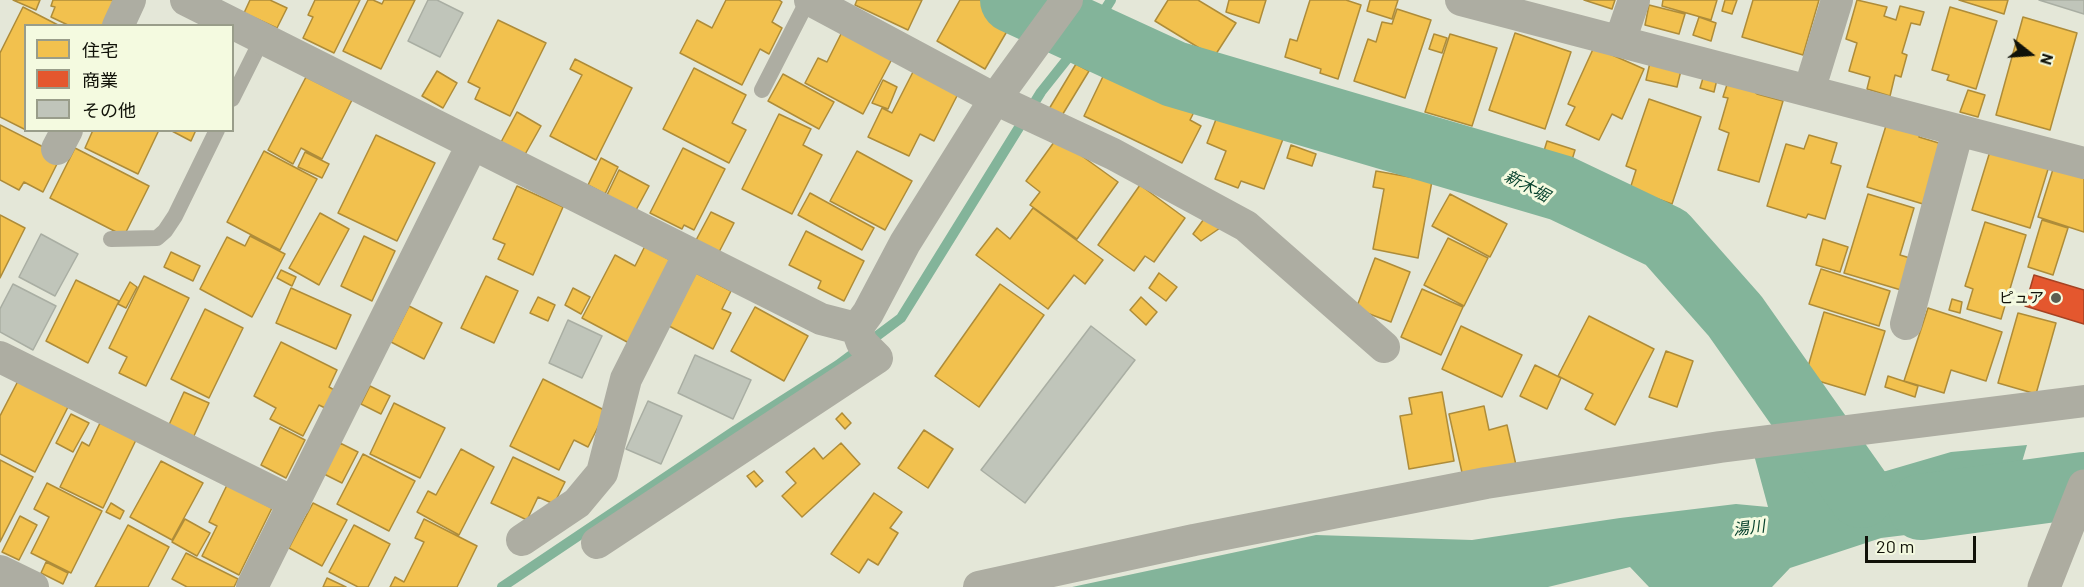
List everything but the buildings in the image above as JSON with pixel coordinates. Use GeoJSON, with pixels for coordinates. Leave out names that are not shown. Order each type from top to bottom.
{"type":"FeatureCollection","features":[{"type":"Feature","properties":{"kind":"main road"},"geometry":{"type":"LineString","coordinates":[[2044,587],[2084,486]]}},
{"type":"Feature","properties":{"kind":"street"},"geometry":{"type":"LineString","coordinates":[[119,24],[130,0]]}},
{"type":"Feature","properties":{"kind":"street"},"geometry":{"type":"LineString","coordinates":[[186,0],[233,24]]}},
{"type":"Feature","properties":{"kind":"street"},"geometry":{"type":"LineString","coordinates":[[809,0],[995,99],[1113,154],[1246,226],[1384,347]]}},
{"type":"Feature","properties":{"kind":"street"},"geometry":{"type":"LineString","coordinates":[[1461,0],[2084,163]]}},
{"type":"Feature","properties":{"kind":"street"},"geometry":{"type":"LineString","coordinates":[[1620,42],[1634,0]]}},
{"type":"Feature","properties":{"kind":"street"},"geometry":{"type":"LineString","coordinates":[[1809,91],[1837,0]]}},
{"type":"Feature","properties":{"kind":"street"},"geometry":{"type":"LineString","coordinates":[[234,25],[821,319],[847,327],[856,327],[868,314],[905,243],[995,99],[1057,14]]}},
{"type":"Feature","properties":{"kind":"street"},"geometry":{"type":"LineString","coordinates":[[1906,324],[1958,130]]}},
{"type":"Feature","properties":{"kind":"street"},"geometry":{"type":"LineString","coordinates":[[252,587],[472,145]]}},
{"type":"Feature","properties":{"kind":"street"},"geometry":{"type":"LineString","coordinates":[[522,540],[577,503],[602,473],[626,379],[689,254]]}},
{"type":"Feature","properties":{"kind":"street"},"geometry":{"type":"LineString","coordinates":[[597,543],[877,358],[862,343],[856,327]]}},
{"type":"Feature","properties":{"kind":"street"},"geometry":{"type":"LineString","coordinates":[[0,357],[295,503]]}},
{"type":"Feature","properties":{"kind":"street"},"geometry":{"type":"LineString","coordinates":[[979,587],[1206,538],[1486,483],[1829,432],[2084,401]]}},
{"type":"Feature","properties":{"kind":"street"},"geometry":{"type":"LineString","coordinates":[[0,571],[33,587]]}},
{"type":"Feature","properties":{"kind":"lane"},"geometry":{"type":"LineString","coordinates":[[762,90],[809,0]]}},
{"type":"Feature","properties":{"kind":"lane"},"geometry":{"type":"LineString","coordinates":[[234,95],[262,39]]}},
{"type":"Feature","properties":{"kind":"lane"},"geometry":{"type":"LineString","coordinates":[[111,239],[156,238],[165,231],[175,216],[216,132]]}},
{"type":"Feature","properties":{"kind":"water"},"geometry":{"type":"Polygon","coordinates":[[[1842,438],[1867,474],[1886,471],[1951,452],[2027,445],[2004,523],[1881,538],[1790,568],[1772,587],[1649,587],[1630,567],[1548,587],[1072,587],[1316,535],[1472,540],[1620,518],[1736,504],[1768,507],[1754,455],[1842,438]]]}},
{"type":"Feature","properties":{"kind":"waterway","name":"新木堀"},"geometry":{"type":"LineString","coordinates":[[1013,0],[1174,74],[1561,188],[1666,238],[1735,316],[1861,495]]}},
{"type":"Feature","properties":{"kind":"waterway"},"geometry":{"type":"LineString","coordinates":[[502,587],[736,430],[838,365],[901,318],[1041,92],[1099,19],[1111,0]]}},
{"type":"Feature","properties":{"kind":"waterway","name":"湯川"},"geometry":{"type":"LineString","coordinates":[[1921,507],[2084,485]]}},
{"type":"Feature","properties":{"kind":"place","name":"ピュア"},"geometry":{"type":"Point","coordinates":[2056,298]}}]}
